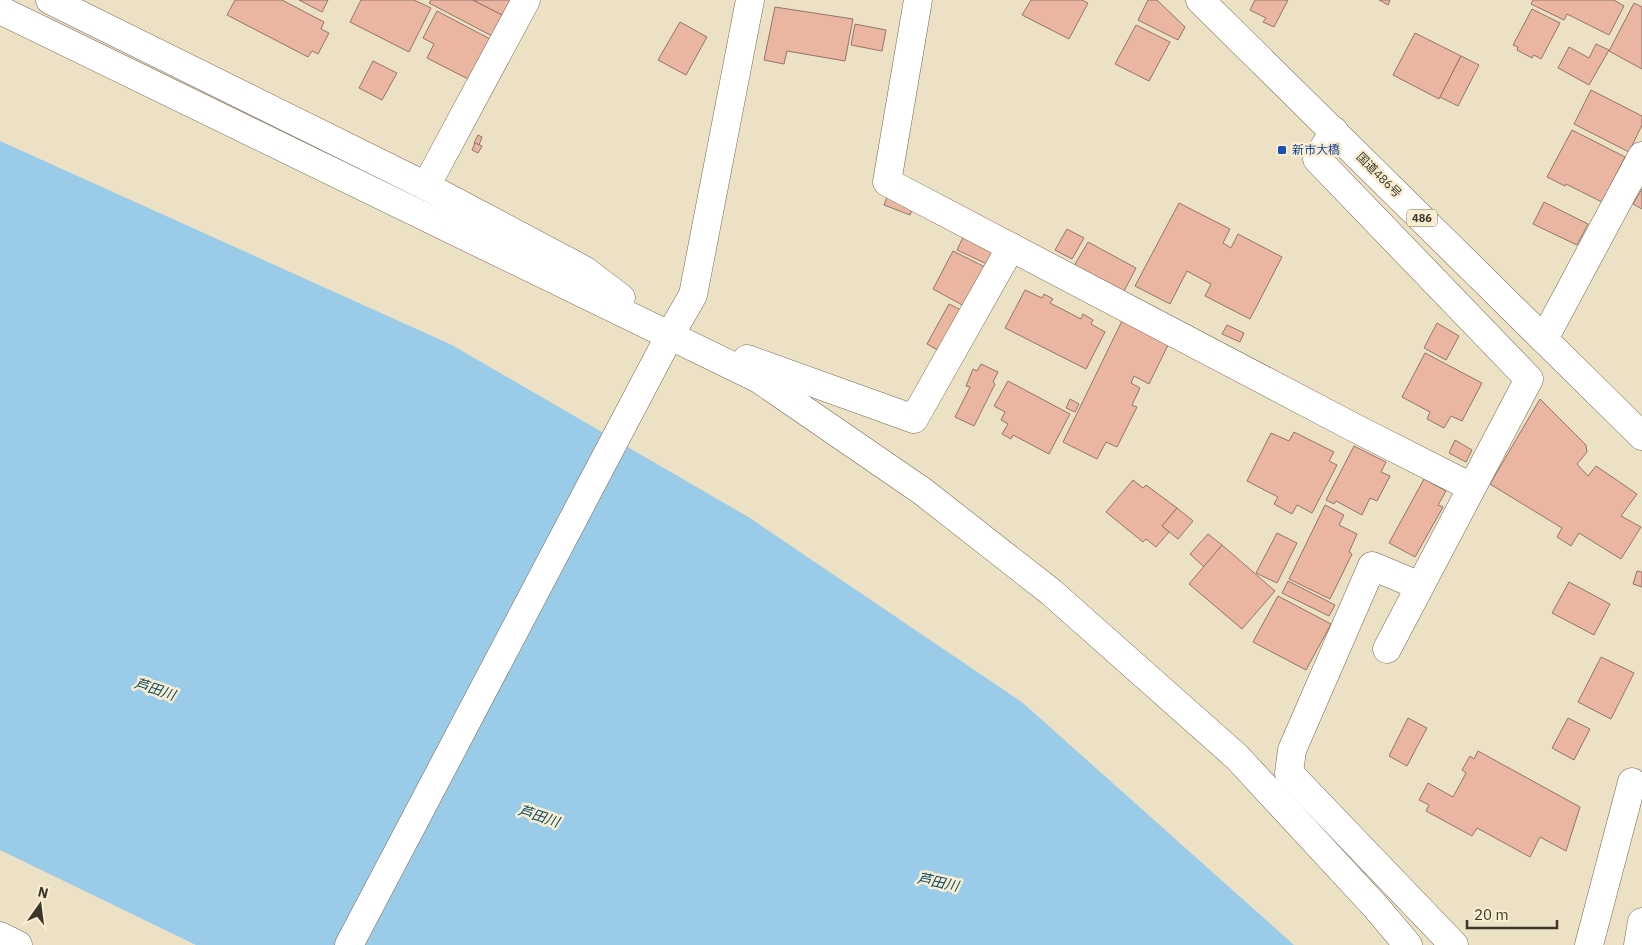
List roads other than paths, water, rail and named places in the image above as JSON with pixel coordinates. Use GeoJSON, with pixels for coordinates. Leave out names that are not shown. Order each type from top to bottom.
{"type":"FeatureCollection","features":[{"type":"Feature","properties":{"kind":"main road"},"geometry":{"type":"LineString","coordinates":[[50,0],[426,186],[584,270],[670,335]]}},
{"type":"Feature","properties":{"kind":"main road"},"geometry":{"type":"LineString","coordinates":[[426,186],[526,0]]}},
{"type":"Feature","properties":{"kind":"main road"},"geometry":{"type":"LineString","coordinates":[[349,945],[670,335],[693,295],[750,0]]}},
{"type":"Feature","properties":{"kind":"main road"},"geometry":{"type":"LineString","coordinates":[[918,0],[888,182],[1351,426],[1471,487]]}},
{"type":"Feature","properties":{"kind":"main road","name":"国道486号"},"geometry":{"type":"LineString","coordinates":[[1200,0],[1642,436]]}},
{"type":"Feature","properties":{"kind":"main road"},"geometry":{"type":"LineString","coordinates":[[0,10],[759,379],[922,491],[1051,592],[1237,757],[1375,906],[1408,945]]}},
{"type":"Feature","properties":{"kind":"main road"},"geometry":{"type":"LineString","coordinates":[[1334,131],[1317,159],[1529,379],[1387,649]]}},
{"type":"Feature","properties":{"kind":"main road"},"geometry":{"type":"LineString","coordinates":[[1544,339],[1642,156]]}},
{"type":"Feature","properties":{"kind":"main road"},"geometry":{"type":"LineString","coordinates":[[711,355],[717,348],[914,419],[1011,247]]}},
{"type":"Feature","properties":{"kind":"main road"},"geometry":{"type":"LineString","coordinates":[[1420,586],[1372,566],[1292,750],[1289,773],[1454,945]]}},
{"type":"Feature","properties":{"kind":"main road"},"geometry":{"type":"LineString","coordinates":[[1589,945],[1632,782]]}},
{"type":"Feature","properties":{"kind":"main road"},"geometry":{"type":"LineString","coordinates":[[1638,945],[1642,922]]}},
{"type":"Feature","properties":{"kind":"main road"},"geometry":{"type":"LineString","coordinates":[[0,936],[18,945]]}},
{"type":"Feature","properties":{"kind":"water","name":"芦田川"},"geometry":{"type":"Polygon","coordinates":[[[0,141],[452,345],[750,518],[1023,703],[1294,945],[196,945],[0,850],[0,141]]]}},
{"type":"Feature","properties":{"kind":"place","name":"新市大橋"},"geometry":{"type":"Point","coordinates":[1282,150]}}]}
